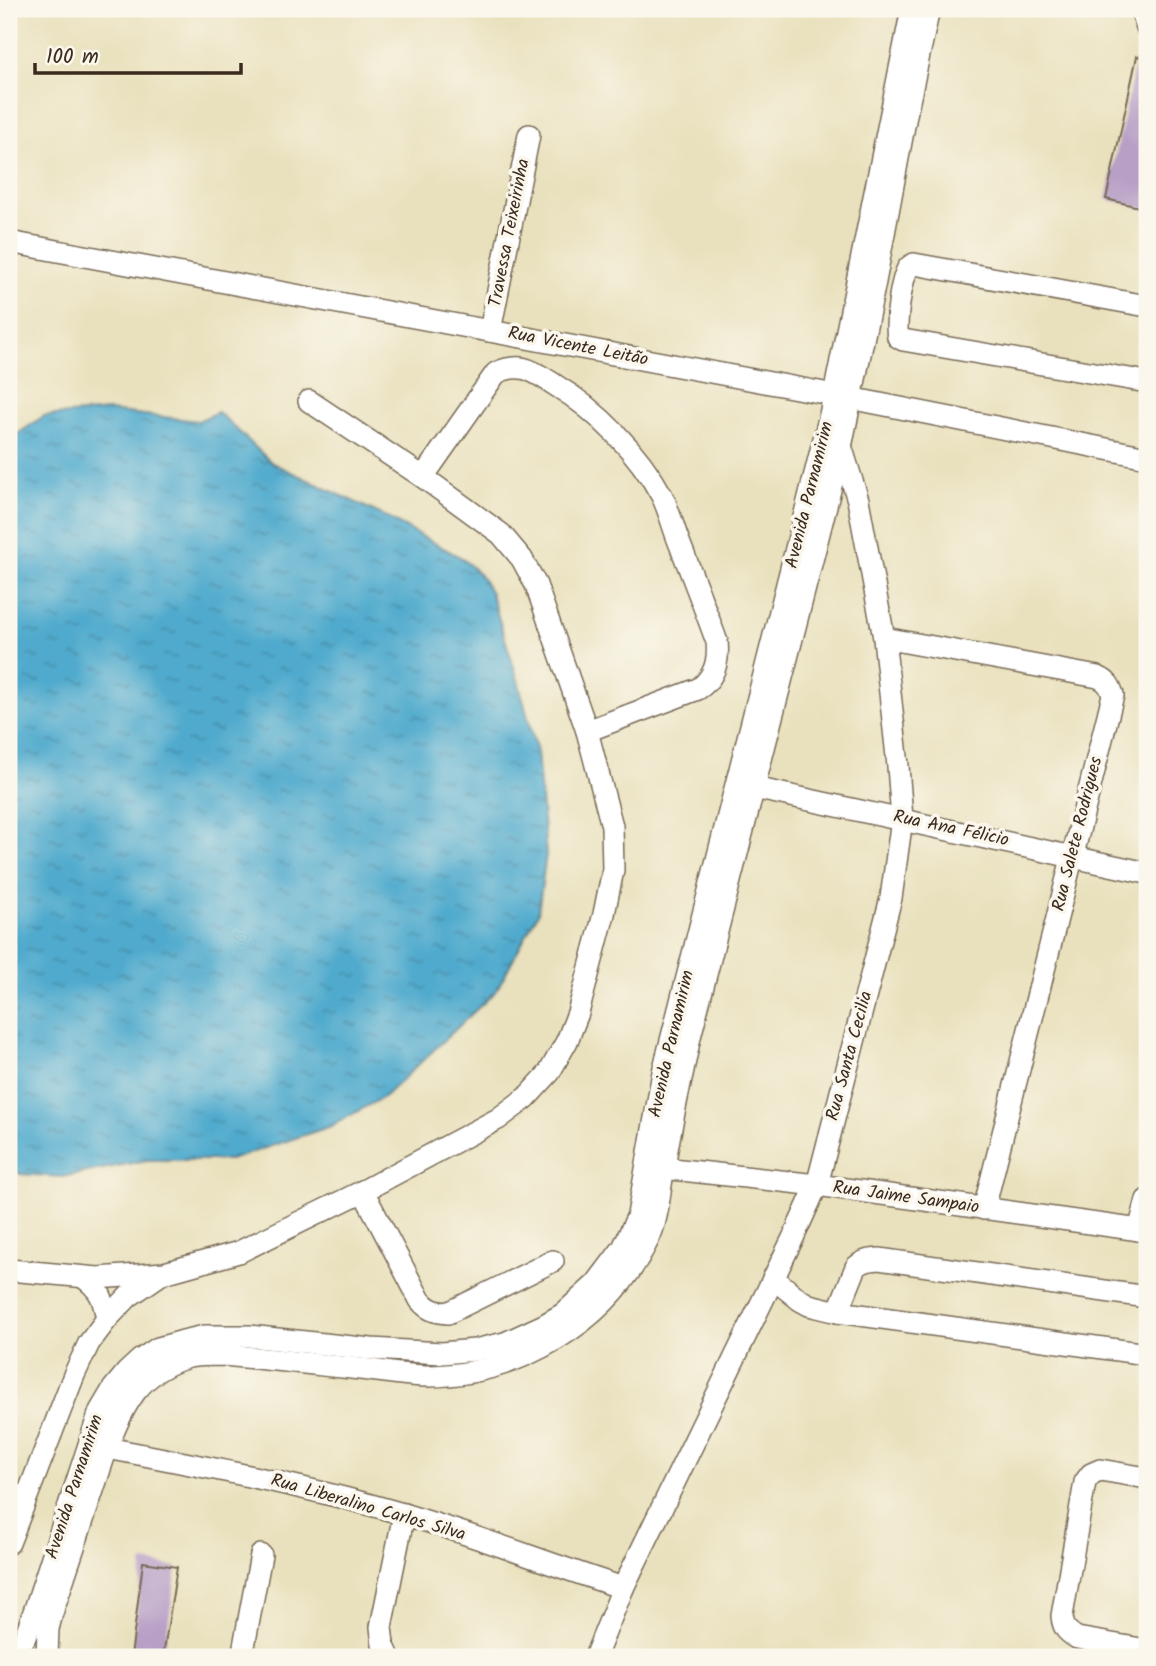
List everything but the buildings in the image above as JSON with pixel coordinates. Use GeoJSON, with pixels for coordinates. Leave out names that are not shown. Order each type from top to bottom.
{"type":"FeatureCollection","features":[{"type":"Feature","properties":{"kind":"street","name":"Avenida Parnamirim"},"geometry":{"type":"LineString","coordinates":[[13,1657],[25,1637],[116,1423],[128,1400],[145,1380],[168,1365],[190,1357],[442,1353],[475,1350],[505,1343],[544,1325],[571,1307],[596,1284],[623,1248],[638,1215],[663,1072],[839,403],[876,282],[912,9]]}},
{"type":"Feature","properties":{"kind":"street","name":"Avenida Parnamirim"},"geometry":{"type":"LineString","coordinates":[[839,403],[898,113],[929,9]]}},
{"type":"Feature","properties":{"kind":"street"},"geometry":{"type":"LineString","coordinates":[[1141,9],[1147,27]]}},
{"type":"Feature","properties":{"kind":"street","name":"Travessa Teixeirinha"},"geometry":{"type":"LineString","coordinates":[[490,331],[529,135]]}},
{"type":"Feature","properties":{"kind":"street","name":"Rua Vicente Leitão"},"geometry":{"type":"LineString","coordinates":[[9,242],[490,331],[839,403],[1147,457]]}},
{"type":"Feature","properties":{"kind":"street"},"geometry":{"type":"LineString","coordinates":[[1147,306],[919,264],[910,266],[907,270],[896,327],[898,337],[903,340],[1147,382]]}},
{"type":"Feature","properties":{"kind":"street"},"geometry":{"type":"LineString","coordinates":[[876,282],[902,287]]}},
{"type":"Feature","properties":{"kind":"street"},"geometry":{"type":"LineString","coordinates":[[423,477],[496,373],[519,367],[531,370],[565,391],[618,435],[643,467],[662,497],[717,642],[719,657],[714,672],[698,689],[587,730]]}},
{"type":"Feature","properties":{"kind":"street"},"geometry":{"type":"LineString","coordinates":[[9,1270],[98,1278],[164,1273],[239,1252],[363,1191],[498,1119],[526,1098],[549,1073],[567,1041],[578,1013],[604,914],[612,870],[612,826],[587,730],[536,585],[522,559],[501,534],[423,477],[309,401]]}},
{"type":"Feature","properties":{"kind":"street","name":"Rua Santa Cecilia"},"geometry":{"type":"LineString","coordinates":[[595,1657],[623,1588],[817,1185],[891,898],[902,819],[898,766],[884,638],[858,500],[841,447],[839,403]]}},
{"type":"Feature","properties":{"kind":"street","name":"Avenida Parnamirim"},"geometry":{"type":"LineString","coordinates":[[47,1657],[50,1621],[100,1410],[127,1372],[158,1348],[205,1336],[248,1336],[319,1354],[428,1376],[473,1372],[510,1362],[540,1349],[578,1326],[607,1300],[628,1272],[649,1238],[658,1206],[663,1168],[690,1037],[841,447]]}},
{"type":"Feature","properties":{"kind":"street","name":"Rua Salete Rodrigues"},"geometry":{"type":"LineString","coordinates":[[884,638],[1084,674],[1106,681],[1113,695],[984,1209]]}},
{"type":"Feature","properties":{"kind":"street","name":"Rua Ana Félicio"},"geometry":{"type":"LineString","coordinates":[[754,788],[1147,873]]}},
{"type":"Feature","properties":{"kind":"street","name":"Rua Jaime Sampaio"},"geometry":{"type":"LineString","coordinates":[[663,1168],[817,1185],[1143,1230]]}},
{"type":"Feature","properties":{"kind":"street"},"geometry":{"type":"LineString","coordinates":[[363,1191],[420,1300],[427,1308],[437,1312],[448,1313],[553,1261]]}},
{"type":"Feature","properties":{"kind":"street"},"geometry":{"type":"LineString","coordinates":[[1143,1230],[1147,1200]]}},
{"type":"Feature","properties":{"kind":"street"},"geometry":{"type":"LineString","coordinates":[[838,1312],[856,1267],[868,1259],[1147,1297]]}},
{"type":"Feature","properties":{"kind":"street"},"geometry":{"type":"LineString","coordinates":[[9,1543],[89,1343],[129,1296],[164,1273]]}},
{"type":"Feature","properties":{"kind":"street"},"geometry":{"type":"LineString","coordinates":[[83,1277],[101,1293],[107,1319]]}},
{"type":"Feature","properties":{"kind":"street"},"geometry":{"type":"LineString","coordinates":[[773,1278],[809,1305],[838,1312],[1147,1354]]}},
{"type":"Feature","properties":{"kind":"street","name":"Rua Liberalino Carlos Silva"},"geometry":{"type":"LineString","coordinates":[[107,1448],[241,1473],[332,1494],[404,1514],[623,1588]]}},
{"type":"Feature","properties":{"kind":"street"},"geometry":{"type":"LineString","coordinates":[[1147,1478],[1100,1470],[1091,1474],[1085,1482],[1062,1616],[1063,1626],[1077,1639],[1147,1650]]}},
{"type":"Feature","properties":{"kind":"street"},"geometry":{"type":"LineString","coordinates":[[389,1657],[383,1644],[381,1628],[404,1514]]}},
{"type":"Feature","properties":{"kind":"street"},"geometry":{"type":"LineString","coordinates":[[242,1657],[261,1555]]}},
{"type":"Feature","properties":{"kind":"water"},"geometry":{"type":"Polygon","coordinates":[[[109,411],[198,421],[218,412],[272,463],[382,515],[462,558],[479,574],[490,591],[537,752],[546,854],[538,913],[496,991],[385,1096],[331,1126],[230,1160],[147,1160],[62,1177],[20,1174],[9,1166],[9,440],[44,416],[109,411]]]}}]}
